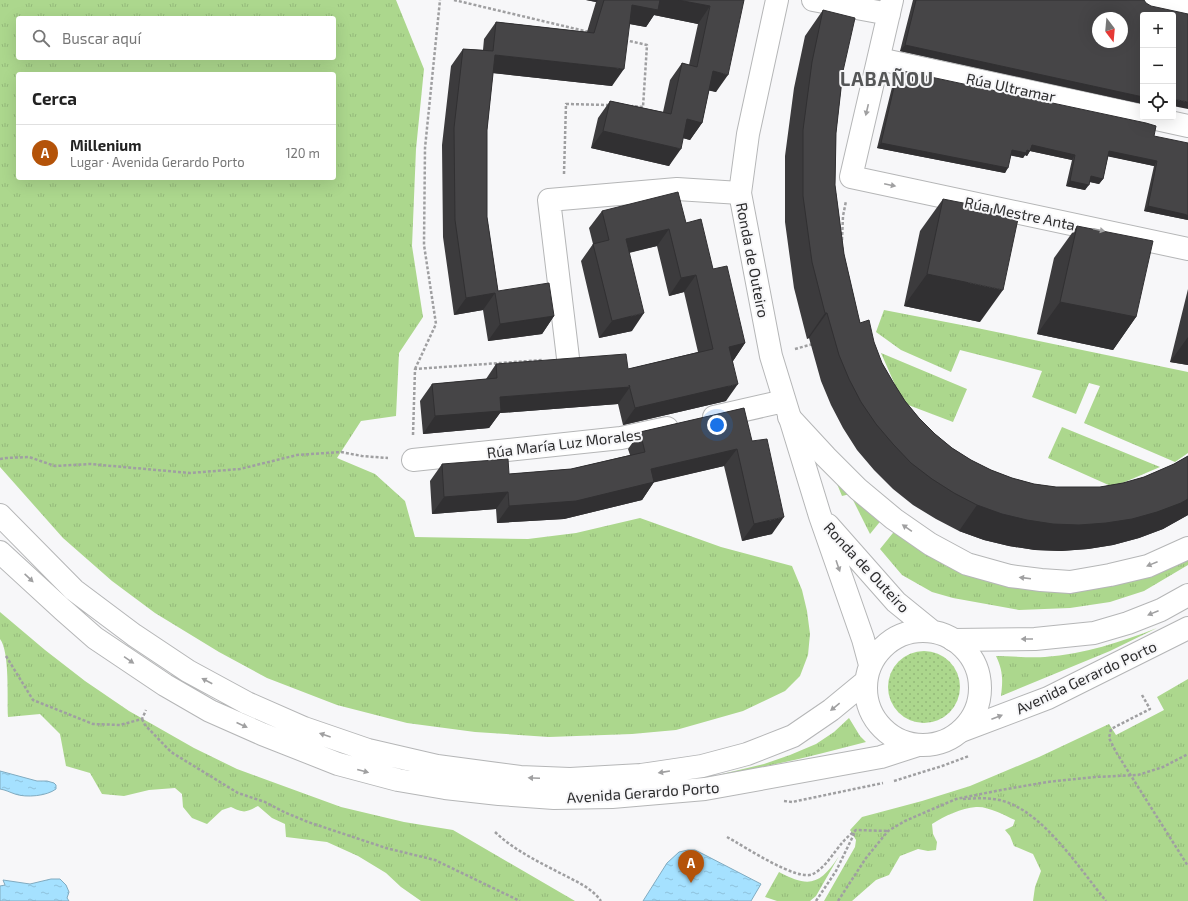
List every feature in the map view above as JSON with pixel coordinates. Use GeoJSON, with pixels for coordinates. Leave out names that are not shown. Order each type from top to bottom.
{"type":"FeatureCollection","features":[{"type":"Feature","properties":{"kind":"street","name":"Ronda de Outeiro"},"geometry":{"type":"LineString","coordinates":[[776,0],[748,134],[740,193],[771,356],[820,516],[864,639],[868,674]]}},
{"type":"Feature","properties":{"kind":"street"},"geometry":{"type":"LineString","coordinates":[[813,0],[890,7],[851,177]]}},
{"type":"Feature","properties":{"kind":"street"},"geometry":{"type":"LineString","coordinates":[[1150,0],[1188,8]]}},
{"type":"Feature","properties":{"kind":"street","name":"Rúa Ultramar"},"geometry":{"type":"LineString","coordinates":[[878,59],[1140,115]]}},
{"type":"Feature","properties":{"kind":"street","name":"Rúa Ultramar"},"geometry":{"type":"LineString","coordinates":[[1162,120],[1188,126]]}},
{"type":"Feature","properties":{"kind":"street","name":"Rúa Mestre Anta"},"geometry":{"type":"LineString","coordinates":[[851,177],[1188,250]]}},
{"type":"Feature","properties":{"kind":"street"},"geometry":{"type":"LineString","coordinates":[[568,358],[549,200],[677,189],[740,193]]}},
{"type":"Feature","properties":{"kind":"street"},"geometry":{"type":"LineString","coordinates":[[786,409],[826,457],[864,494],[894,519],[930,544],[967,564],[1010,576],[1070,582],[1148,566],[1188,548]]}},
{"type":"Feature","properties":{"kind":"street","name":"Rúa María Luz Morales"},"geometry":{"type":"LineString","coordinates":[[413,460],[621,438],[693,422],[786,409]]}},
{"type":"Feature","properties":{"kind":"street","name":"Avenida Gerardo Porto"},"geometry":{"type":"LineString","coordinates":[[0,515],[74,590],[134,635],[188,671],[247,703],[304,728],[368,750],[437,766],[520,777],[570,779],[641,775],[702,766],[747,754],[793,736],[831,710],[868,674]]}},
{"type":"Feature","properties":{"kind":"street","name":"Ronda de Outeiro"},"geometry":{"type":"LineString","coordinates":[[820,516],[896,602],[933,632]]}},
{"type":"Feature","properties":{"kind":"street","name":"Avenida Gerardo Porto"},"geometry":{"type":"LineString","coordinates":[[0,552],[95,638],[178,692],[210,710],[262,734],[338,764],[398,780],[445,788],[499,794],[554,798],[612,797],[705,789],[881,757],[918,745]]}},
{"type":"Feature","properties":{"kind":"street","name":"Avenida Gerardo Porto"},"geometry":{"type":"LineString","coordinates":[[953,640],[1035,639],[1094,633],[1128,623],[1161,610],[1188,595]]}},
{"type":"Feature","properties":{"kind":"street","name":"Avenida Gerardo Porto"},"geometry":{"type":"LineString","coordinates":[[961,731],[1048,698],[1188,628]]}},
{"type":"Feature","properties":{"kind":"street"},"geometry":{"type":"LineString","coordinates":[[914,632],[933,632],[953,640],[967,651],[976,667],[980,684],[979,701],[972,718],[961,731],[948,740],[933,745],[918,745],[903,742],[890,735],[878,725],[870,712],[866,697],[868,674],[881,649],[896,638],[914,632]]}},
{"type":"Feature","properties":{"kind":"path"},"geometry":{"type":"LineString","coordinates":[[0,459],[29,457],[55,466],[90,464],[190,473],[240,469],[297,455],[341,452],[362,456],[413,460],[415,369],[436,324],[424,245],[424,200],[425,148],[440,0]]}},
{"type":"Feature","properties":{"kind":"path"},"geometry":{"type":"LineString","coordinates":[[454,0],[593,33]]}},
{"type":"Feature","properties":{"kind":"path"},"geometry":{"type":"LineString","coordinates":[[624,40],[647,45],[643,107],[628,106]]}},
{"type":"Feature","properties":{"kind":"path"},"geometry":{"type":"LineString","coordinates":[[563,199],[566,104],[612,106]]}},
{"type":"Feature","properties":{"kind":"path"},"geometry":{"type":"LineString","coordinates":[[841,245],[843,216],[851,177]]}},
{"type":"Feature","properties":{"kind":"path"},"geometry":{"type":"LineString","coordinates":[[811,345],[819,343]]}},
{"type":"Feature","properties":{"kind":"path"},"geometry":{"type":"LineString","coordinates":[[415,369],[568,358]]}},
{"type":"Feature","properties":{"kind":"path"},"geometry":{"type":"LineString","coordinates":[[6,656],[33,700],[93,724],[120,725],[142,719]]}},
{"type":"Feature","properties":{"kind":"path"},"geometry":{"type":"LineString","coordinates":[[1142,695],[1150,709],[1111,729],[1109,738],[1116,752],[1188,866]]}},
{"type":"Feature","properties":{"kind":"path"},"geometry":{"type":"LineString","coordinates":[[142,719],[146,710]]}},
{"type":"Feature","properties":{"kind":"path"},"geometry":{"type":"LineString","coordinates":[[142,719],[145,725],[171,752],[238,793],[265,802],[308,822],[386,848],[435,860],[520,901]]}},
{"type":"Feature","properties":{"kind":"path"},"geometry":{"type":"LineString","coordinates":[[838,901],[866,858],[888,831],[905,821],[956,799],[1047,782],[1095,777],[1138,775],[1163,767],[1188,754]]}},
{"type":"Feature","properties":{"kind":"path"},"geometry":{"type":"LineString","coordinates":[[956,799],[985,798],[1008,802],[1029,814],[1052,835],[1106,901]]}},
{"type":"Feature","properties":{"kind":"path"},"geometry":{"type":"LineString","coordinates":[[727,837],[789,872],[802,876],[813,874],[822,867],[844,841],[856,830],[888,831]]}},
{"type":"Feature","properties":{"kind":"path"},"geometry":{"type":"LineString","coordinates":[[816,901],[836,871],[856,830]]}},
{"type":"Feature","properties":{"kind":"path"},"geometry":{"type":"LineString","coordinates":[[495,832],[525,855],[590,889],[601,901]]}},
{"type":"Feature","properties":{"kind":"green space"},"geometry":{"type":"Polygon","coordinates":[[[0,0],[396,0],[424,69],[416,149],[412,246],[423,317],[399,353],[396,416],[361,421],[337,458],[375,474],[405,501],[415,537],[528,539],[576,533],[640,518],[721,547],[792,566],[802,590],[807,611],[810,634],[808,655],[800,676],[785,691],[743,711],[676,730],[632,734],[549,737],[475,732],[407,723],[337,705],[267,678],[219,652],[155,613],[112,581],[63,538],[0,467],[0,0]]]}},
{"type":"Feature","properties":{"kind":"green space"},"geometry":{"type":"Polygon","coordinates":[[[884,310],[1188,372],[1188,453],[1175,462],[1084,423],[1100,386],[1089,383],[1076,414],[1032,397],[1042,371],[960,350],[951,372],[901,350],[876,332],[884,310]]]}},
{"type":"Feature","properties":{"kind":"green space"},"geometry":{"type":"Polygon","coordinates":[[[881,353],[967,389],[953,422],[903,403],[881,353]]]}},
{"type":"Feature","properties":{"kind":"green space"},"geometry":{"type":"Polygon","coordinates":[[[1062,427],[1160,467],[1113,487],[1048,458],[1062,427]]]}},
{"type":"Feature","properties":{"kind":"green space"},"geometry":{"type":"Polygon","coordinates":[[[830,467],[883,518],[870,534],[850,494],[842,496],[830,467]]]}},
{"type":"Feature","properties":{"kind":"green space"},"geometry":{"type":"Polygon","coordinates":[[[897,528],[946,566],[986,579],[1037,588],[1188,554],[1188,565],[1144,591],[1110,602],[1070,608],[1019,610],[953,598],[932,592],[902,575],[880,549],[897,528]]]}},
{"type":"Feature","properties":{"kind":"green space"},"geometry":{"type":"Polygon","coordinates":[[[0,612],[85,681],[129,711],[194,748],[237,769],[341,807],[404,822],[453,830],[575,901],[421,901],[401,887],[386,873],[358,856],[327,842],[286,837],[285,824],[272,818],[258,806],[244,811],[231,807],[222,810],[207,824],[192,818],[183,807],[182,794],[175,788],[149,790],[124,796],[102,794],[90,773],[66,766],[60,734],[40,714],[8,717],[7,665],[3,645],[0,639],[0,612]]]}},
{"type":"Feature","properties":{"kind":"green space"},"geometry":{"type":"Polygon","coordinates":[[[1157,628],[1110,651],[1001,696],[1002,675],[996,656],[1039,657],[1074,653],[1116,643],[1157,628]]]}},
{"type":"Feature","properties":{"kind":"green space"},"geometry":{"type":"Polygon","coordinates":[[[924,651],[944,657],[954,667],[960,687],[954,707],[944,717],[924,723],[904,717],[894,707],[888,687],[894,667],[904,657],[924,651]]]}},
{"type":"Feature","properties":{"kind":"green space"},"geometry":{"type":"Polygon","coordinates":[[[1188,679],[1188,901],[1033,901],[1035,887],[1041,871],[1033,854],[1014,846],[1010,836],[1005,830],[1013,826],[1015,820],[991,809],[976,807],[953,813],[932,824],[933,834],[937,842],[936,850],[928,851],[918,849],[900,856],[889,875],[876,880],[852,901],[824,901],[855,847],[856,840],[850,830],[862,817],[970,786],[1039,757],[1109,724],[1116,735],[1164,710],[1157,697],[1188,679]]]}},
{"type":"Feature","properties":{"kind":"green space"},"geometry":{"type":"Polygon","coordinates":[[[849,718],[860,736],[866,742],[829,752],[718,775],[764,764],[816,744],[834,732],[849,718]]]}},
{"type":"Feature","properties":{"kind":"green space"},"geometry":{"type":"Polygon","coordinates":[[[839,856],[816,896],[810,901],[777,901],[765,897],[779,872],[798,880],[806,882],[813,881],[826,873],[839,856]]]}},
{"type":"Feature","properties":{"kind":"water"},"geometry":{"type":"Polygon","coordinates":[[[0,771],[37,781],[54,783],[56,785],[56,789],[36,796],[15,794],[0,789],[0,771]]]}},
{"type":"Feature","properties":{"kind":"water"},"geometry":{"type":"Polygon","coordinates":[[[695,850],[761,884],[751,901],[643,901],[667,863],[679,852],[695,850]]]}},
{"type":"Feature","properties":{"kind":"water"},"geometry":{"type":"Polygon","coordinates":[[[51,879],[60,879],[66,885],[69,892],[67,898],[69,901],[0,901],[0,886],[5,885],[3,880],[30,884],[51,879]]]}},
{"type":"Feature","properties":{"kind":"building"},"geometry":{"type":"Polygon","coordinates":[[[604,0],[660,0],[658,10],[632,5],[624,69],[495,55],[487,130],[487,217],[498,291],[549,283],[554,316],[500,324],[495,293],[466,298],[455,220],[454,128],[463,49],[493,51],[496,22],[594,33],[604,0]]]}},
{"type":"Feature","properties":{"kind":"building"},"geometry":{"type":"Polygon","coordinates":[[[678,0],[744,0],[728,75],[713,71],[702,123],[687,119],[681,149],[603,131],[610,101],[671,114],[682,63],[697,67],[710,6],[678,0]]]}},
{"type":"Feature","properties":{"kind":"building"},"geometry":{"type":"Polygon","coordinates":[[[916,0],[1144,0],[1151,6],[1188,14],[1188,102],[1176,100],[1176,12],[1140,12],[1140,96],[905,45],[916,0]]]}},
{"type":"Feature","properties":{"kind":"building"},"geometry":{"type":"Polygon","coordinates":[[[823,10],[855,18],[843,71],[836,133],[835,185],[844,254],[860,323],[869,320],[874,342],[882,363],[905,401],[935,434],[952,448],[991,470],[1034,484],[1056,487],[1100,487],[1123,483],[1144,477],[1188,456],[1188,499],[1157,512],[1132,519],[1106,523],[1079,525],[1053,524],[1002,514],[977,505],[932,479],[911,463],[876,424],[861,402],[849,379],[839,355],[827,313],[825,313],[812,262],[803,196],[803,130],[812,62],[823,10]]]}},
{"type":"Feature","properties":{"kind":"building"},"geometry":{"type":"Polygon","coordinates":[[[898,70],[1156,126],[1154,136],[1188,143],[1188,215],[1148,206],[1157,161],[1109,151],[1103,179],[1091,176],[1089,185],[1070,181],[1075,155],[1032,145],[1030,151],[1027,150],[1026,153],[1012,150],[1008,168],[881,143],[898,70]]]}},
{"type":"Feature","properties":{"kind":"building"},"geometry":{"type":"Polygon","coordinates":[[[678,192],[686,223],[701,219],[713,269],[727,266],[745,343],[729,347],[738,384],[635,408],[630,387],[500,397],[501,411],[435,416],[432,384],[497,378],[496,364],[626,354],[628,369],[713,349],[696,275],[681,278],[669,229],[626,239],[644,313],[612,321],[593,244],[609,240],[602,211],[678,192]]]}},
{"type":"Feature","properties":{"kind":"building"},"geometry":{"type":"Polygon","coordinates":[[[943,199],[1019,214],[1003,290],[927,274],[943,199]]]}},
{"type":"Feature","properties":{"kind":"building"},"geometry":{"type":"Polygon","coordinates":[[[1077,226],[1153,241],[1136,317],[1060,302],[1077,226]]]}},
{"type":"Feature","properties":{"kind":"building"},"geometry":{"type":"Polygon","coordinates":[[[744,408],[752,441],[767,439],[784,517],[754,524],[737,449],[651,469],[654,482],[576,501],[509,506],[508,492],[444,497],[442,464],[508,459],[509,474],[571,469],[645,452],[640,432],[744,408]]]}},
{"type":"Feature","properties":{"kind":"place","name":"Millenium"},"geometry":{"type":"Point","coordinates":[691,883]}},
{"type":"Feature","properties":{"kind":"district","name":"LABAÑOU"},"geometry":{"type":"Point","coordinates":[887,78]}}]}
